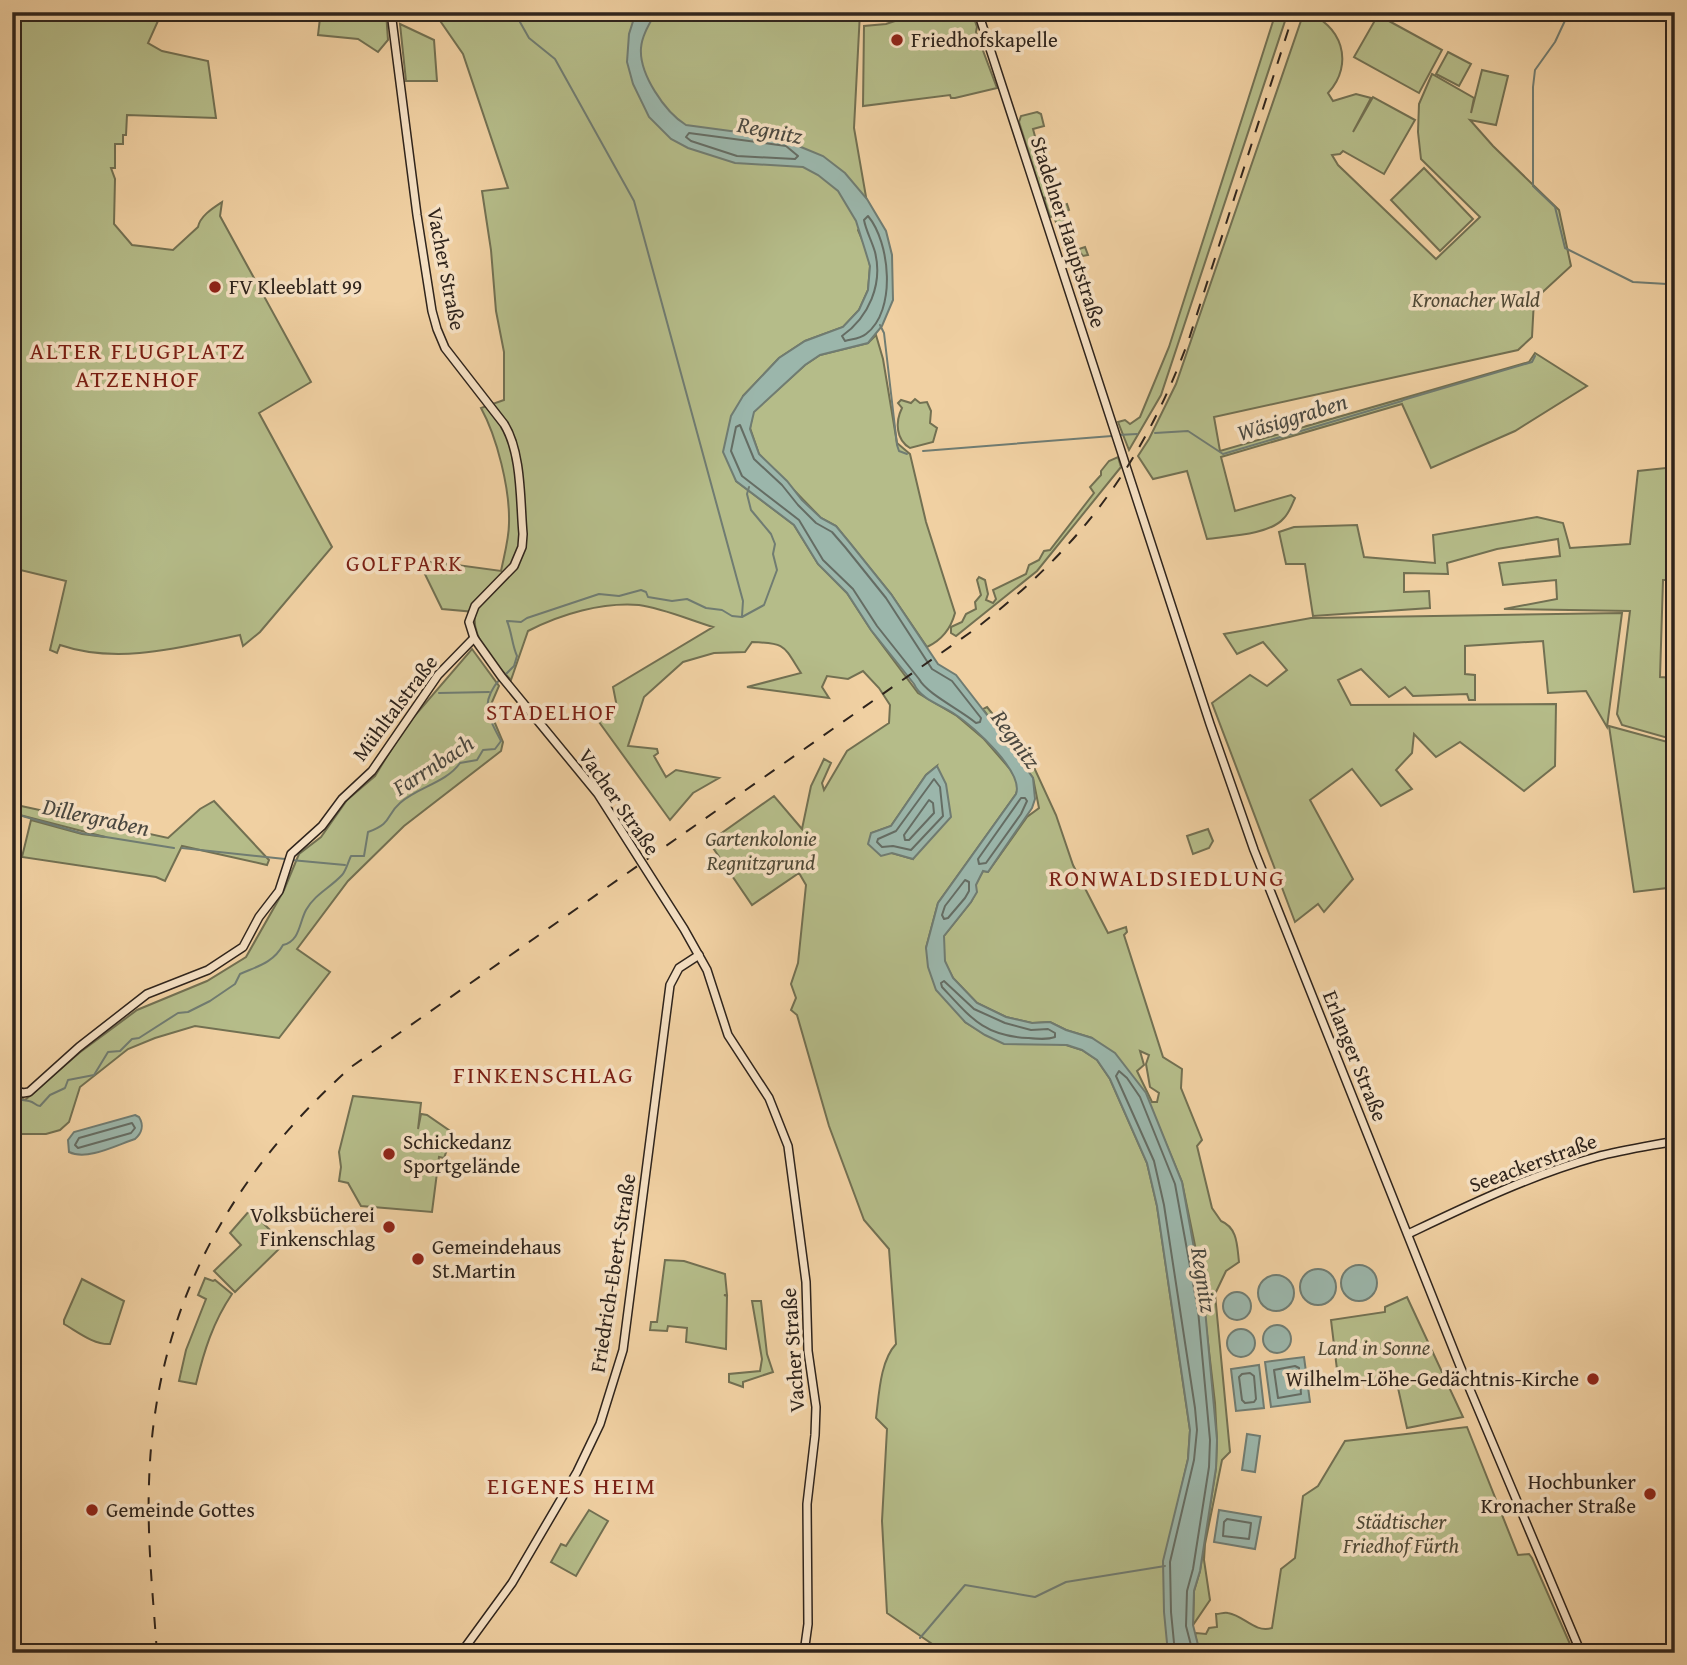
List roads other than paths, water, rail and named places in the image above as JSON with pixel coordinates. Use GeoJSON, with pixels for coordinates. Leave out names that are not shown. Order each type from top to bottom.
{"type":"FeatureCollection","features":[{"type":"Feature","properties":{"kind":"street","name":"Vacher Straße"},"geometry":{"type":"LineString","coordinates":[[391,12],[407,146],[436,329],[445,348],[504,424],[515,452],[522,547],[514,566],[475,606],[469,622],[474,638],[503,678],[598,794],[699,955],[711,979],[728,1035],[776,1111],[788,1146],[806,1282],[808,1347],[816,1415],[807,1504],[805,1557],[808,1624],[804,1653]]}},
{"type":"Feature","properties":{"kind":"street","name":"Stadelner Hauptstraße"},"geometry":{"type":"LineString","coordinates":[[978,12],[1124,463]]}},
{"type":"Feature","properties":{"kind":"street","name":"Erlanger Straße"},"geometry":{"type":"LineString","coordinates":[[1124,463],[1254,850],[1516,1500],[1581,1653]]}},
{"type":"Feature","properties":{"kind":"street","name":"Mühltalstraße"},"geometry":{"type":"LineString","coordinates":[[12,1089],[29,1092],[79,1046],[147,994],[208,970],[235,954],[247,941],[259,917],[279,891],[289,857],[322,826],[342,799],[372,771],[438,675],[474,638]]}},
{"type":"Feature","properties":{"kind":"street","name":"Friedrich-Ebert-Straße"},"geometry":{"type":"LineString","coordinates":[[461,1653],[512,1583],[578,1472],[608,1401],[625,1336],[670,985],[679,968],[699,955]]}},
{"type":"Feature","properties":{"kind":"street","name":"Seeackerstraße"},"geometry":{"type":"LineString","coordinates":[[1408,1234],[1558,1169],[1607,1154],[1675,1141]]}},
{"type":"Feature","properties":{"kind":"water"},"geometry":{"type":"Polygon","coordinates":[[[636,12],[656,12],[643,38],[641,58],[655,91],[678,119],[686,125],[789,139],[823,156],[845,173],[867,199],[886,231],[892,255],[893,300],[882,326],[868,343],[820,355],[805,365],[754,412],[750,429],[759,454],[821,518],[836,526],[891,594],[938,664],[956,675],[1033,778],[1035,799],[1032,808],[988,872],[983,871],[971,902],[944,936],[945,961],[953,978],[977,1003],[1006,1017],[1032,1023],[1050,1022],[1092,1038],[1115,1053],[1146,1093],[1182,1182],[1205,1309],[1217,1440],[1216,1468],[1200,1571],[1194,1591],[1193,1625],[1200,1653],[1168,1653],[1163,1561],[1188,1459],[1190,1430],[1157,1206],[1147,1163],[1110,1079],[1097,1060],[1082,1050],[1067,1045],[1004,1044],[985,1035],[965,1022],[936,990],[928,967],[926,948],[938,903],[1016,794],[1013,774],[996,751],[974,729],[917,690],[871,630],[847,593],[818,564],[794,525],[736,481],[723,452],[731,416],[743,396],[779,358],[805,341],[843,327],[859,310],[868,290],[870,266],[856,221],[838,191],[803,167],[735,163],[688,148],[671,139],[649,117],[633,84],[627,62],[629,34],[636,12]]]}},
{"type":"Feature","properties":{"kind":"water"},"geometry":{"type":"Polygon","coordinates":[[[937,766],[946,784],[951,817],[913,859],[892,853],[881,856],[868,844],[871,833],[891,826],[926,775],[937,766]]]}},
{"type":"Feature","properties":{"kind":"water"},"geometry":{"type":"Polygon","coordinates":[[[135,1115],[141,1120],[142,1126],[135,1139],[84,1155],[69,1152],[68,1140],[74,1132],[135,1115]]]}},
{"type":"Feature","properties":{"kind":"water"},"geometry":{"type":"Polygon","coordinates":[[[1359,1265],[1372,1270],[1377,1283],[1372,1296],[1359,1301],[1346,1296],[1341,1283],[1346,1270],[1359,1265]]]}},
{"type":"Feature","properties":{"kind":"water"},"geometry":{"type":"Polygon","coordinates":[[[1318,1269],[1331,1274],[1336,1287],[1331,1300],[1318,1305],[1305,1300],[1300,1287],[1305,1274],[1318,1269]]]}},
{"type":"Feature","properties":{"kind":"water"},"geometry":{"type":"Polygon","coordinates":[[[1276,1275],[1289,1280],[1294,1293],[1289,1306],[1276,1311],[1263,1306],[1258,1293],[1263,1280],[1276,1275]]]}},
{"type":"Feature","properties":{"kind":"water"},"geometry":{"type":"Polygon","coordinates":[[[1237,1292],[1247,1296],[1251,1306],[1247,1316],[1237,1320],[1227,1316],[1223,1306],[1227,1296],[1237,1292]]]}},
{"type":"Feature","properties":{"kind":"water"},"geometry":{"type":"Polygon","coordinates":[[[1277,1325],[1287,1329],[1291,1339],[1287,1349],[1277,1353],[1267,1349],[1263,1339],[1267,1329],[1277,1325]]]}},
{"type":"Feature","properties":{"kind":"water"},"geometry":{"type":"Polygon","coordinates":[[[1241,1329],[1251,1333],[1255,1343],[1251,1353],[1241,1357],[1231,1353],[1227,1343],[1231,1333],[1241,1329]]]}},
{"type":"Feature","properties":{"kind":"water"},"geometry":{"type":"Polygon","coordinates":[[[1304,1357],[1310,1402],[1271,1407],[1265,1362],[1304,1357]]]}},
{"type":"Feature","properties":{"kind":"water"},"geometry":{"type":"Polygon","coordinates":[[[1259,1365],[1264,1408],[1236,1411],[1231,1369],[1259,1365]]]}},
{"type":"Feature","properties":{"kind":"water"},"geometry":{"type":"Polygon","coordinates":[[[1247,1434],[1260,1436],[1255,1472],[1242,1470],[1247,1434]]]}},
{"type":"Feature","properties":{"kind":"water"},"geometry":{"type":"Polygon","coordinates":[[[1219,1510],[1261,1517],[1255,1549],[1214,1542],[1219,1510]]]}},
{"type":"Feature","properties":{"kind":"waterway"},"geometry":{"type":"LineString","coordinates":[[1569,12],[1555,42],[1535,70],[1533,186],[1555,207],[1565,248],[1633,282],[1675,287]]}},
{"type":"Feature","properties":{"kind":"waterway"},"geometry":{"type":"LineString","coordinates":[[516,15],[529,38],[555,59],[634,201],[743,601],[742,616]]}},
{"type":"Feature","properties":{"kind":"waterway","name":"Wäsiggraben"},"geometry":{"type":"LineString","coordinates":[[880,325],[884,333],[897,445],[899,451],[907,454]]}},
{"type":"Feature","properties":{"kind":"waterway","name":"Wäsiggraben"},"geometry":{"type":"LineString","coordinates":[[1403,400],[1532,362],[1535,356]]}},
{"type":"Feature","properties":{"kind":"waterway","name":"Wäsiggraben"},"geometry":{"type":"LineString","coordinates":[[1155,433],[1188,431],[1223,454],[1402,401]]}},
{"type":"Feature","properties":{"kind":"waterway","name":"Wäsiggraben"},"geometry":{"type":"LineString","coordinates":[[1118,435],[1137,434]]}},
{"type":"Feature","properties":{"kind":"waterway","name":"Wäsiggraben"},"geometry":{"type":"LineString","coordinates":[[923,451],[1112,436]]}},
{"type":"Feature","properties":{"kind":"waterway","name":"Farrnbach"},"geometry":{"type":"LineString","coordinates":[[504,676],[514,666],[517,656],[507,621],[521,622],[599,594],[619,596],[641,590],[646,592],[648,597],[672,601],[687,599],[706,608],[742,617],[764,605],[777,570],[773,554],[775,544],[771,534],[751,510],[747,494],[749,487]]}},
{"type":"Feature","properties":{"kind":"waterway","name":"Farrnbach"},"geometry":{"type":"LineString","coordinates":[[12,1097],[40,1106],[50,1095],[65,1088],[68,1080],[94,1075],[108,1052],[120,1051],[132,1039],[139,1038],[178,1013],[188,1012],[210,1001],[235,984],[240,974],[275,956],[283,945],[293,940],[310,904],[342,875],[351,856],[364,856],[368,832],[385,822],[407,798],[447,775],[460,763],[477,760],[483,750],[495,749],[501,741],[489,717],[488,703],[489,695],[500,679]]}},
{"type":"Feature","properties":{"kind":"waterway"},"geometry":{"type":"LineString","coordinates":[[439,693],[489,692]]}},
{"type":"Feature","properties":{"kind":"waterway","name":"Dillergraben"},"geometry":{"type":"LineString","coordinates":[[12,813],[81,833],[174,848]]}},
{"type":"Feature","properties":{"kind":"waterway","name":"Dillergraben"},"geometry":{"type":"LineString","coordinates":[[182,848],[285,859]]}},
{"type":"Feature","properties":{"kind":"waterway","name":"Dillergraben"},"geometry":{"type":"LineString","coordinates":[[291,860],[345,865]]}},
{"type":"Feature","properties":{"kind":"waterway"},"geometry":{"type":"LineString","coordinates":[[920,1638],[965,1585],[1035,1597],[1066,1582],[1165,1566]]}},
{"type":"Feature","properties":{"kind":"railway"},"geometry":{"type":"LineString","coordinates":[[157,1653],[149,1526],[154,1421],[165,1362],[182,1306],[205,1253],[233,1203],[267,1155],[307,1110],[351,1067],[971,632],[1044,570],[1075,537],[1128,466],[1151,427],[1171,384],[1189,339],[1294,12]]}},
{"type":"Feature","properties":{"kind":"place","name":"Friedhofskapelle"},"geometry":{"type":"Point","coordinates":[897,40]}},
{"type":"Feature","properties":{"kind":"place","name":"FV Kleeblatt 99"},"geometry":{"type":"Point","coordinates":[215,287]}},
{"type":"Feature","properties":{"kind":"place","name":"Schickedanz Sportgelände"},"geometry":{"type":"Point","coordinates":[389,1154]}},
{"type":"Feature","properties":{"kind":"place","name":"Volksbücherei Finkenschlag"},"geometry":{"type":"Point","coordinates":[389,1227]}},
{"type":"Feature","properties":{"kind":"place","name":"Gemeindehaus St.Martin"},"geometry":{"type":"Point","coordinates":[418,1259]}},
{"type":"Feature","properties":{"kind":"place","name":"Wilhelm-Löhe-Gedächtnis-Kirche"},"geometry":{"type":"Point","coordinates":[1593,1379]}},
{"type":"Feature","properties":{"kind":"place","name":"Hochbunker Kronacher Straße"},"geometry":{"type":"Point","coordinates":[1650,1494]}},
{"type":"Feature","properties":{"kind":"place","name":"Gemeinde Gottes"},"geometry":{"type":"Point","coordinates":[92,1510]}},
{"type":"Feature","properties":{"kind":"district","name":"ALTER FLUGPLATZ ATZENHOF"},"geometry":{"type":"Point","coordinates":[138,365]}},
{"type":"Feature","properties":{"kind":"district","name":"GOLFPARK"},"geometry":{"type":"Point","coordinates":[405,563]}},
{"type":"Feature","properties":{"kind":"district","name":"STADELHOF"},"geometry":{"type":"Point","coordinates":[552,712]}},
{"type":"Feature","properties":{"kind":"district","name":"RONWALDSIEDLUNG"},"geometry":{"type":"Point","coordinates":[1167,878]}},
{"type":"Feature","properties":{"kind":"district","name":"FINKENSCHLAG"},"geometry":{"type":"Point","coordinates":[544,1075]}},
{"type":"Feature","properties":{"kind":"district","name":"EIGENES HEIM"},"geometry":{"type":"Point","coordinates":[572,1486]}},
{"type":"Feature","properties":{"kind":"water label","name":"Regnitz"},"geometry":{"type":"Point","coordinates":[770,130]}},
{"type":"Feature","properties":{"kind":"water label","name":"Regnitz"},"geometry":{"type":"Point","coordinates":[1016,739]}},
{"type":"Feature","properties":{"kind":"water label","name":"Regnitz"},"geometry":{"type":"Point","coordinates":[1204,1280]}},
{"type":"Feature","properties":{"kind":"park label","name":"Kronacher Wald"},"geometry":{"type":"Point","coordinates":[1476,300]}},
{"type":"Feature","properties":{"kind":"park label","name":"Gartenkolonie Regnitzgrund"},"geometry":{"type":"Point","coordinates":[761,851]}},
{"type":"Feature","properties":{"kind":"park label","name":"Land in Sonne"},"geometry":{"type":"Point","coordinates":[1374,1348]}},
{"type":"Feature","properties":{"kind":"park label","name":"Städtischer Friedhof Fürth"},"geometry":{"type":"Point","coordinates":[1401,1534]}}]}
